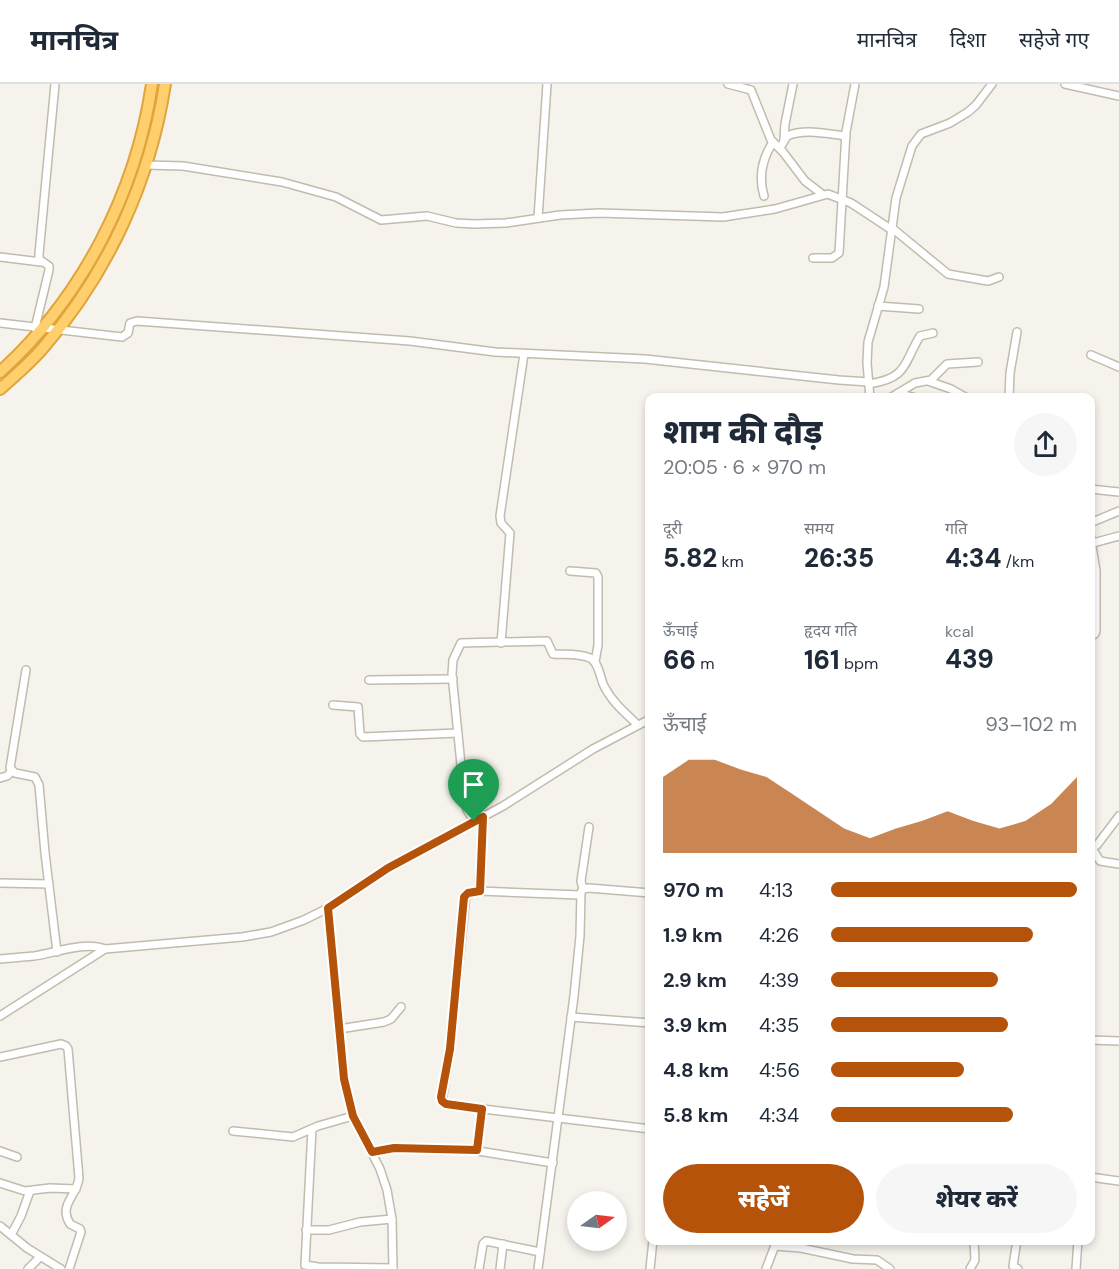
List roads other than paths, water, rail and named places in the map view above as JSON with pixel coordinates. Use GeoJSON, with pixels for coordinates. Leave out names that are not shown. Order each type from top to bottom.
{"type":"FeatureCollection","features":[{"type":"Feature","properties":{"kind":"highway"},"geometry":{"type":"LineString","coordinates":[[0,372],[72,288],[118,209],[142,135],[152,84]]}},
{"type":"Feature","properties":{"kind":"highway"},"geometry":{"type":"LineString","coordinates":[[0,389],[42,350],[58,330],[108,254],[129,214],[146,165],[165,84]]}},
{"type":"Feature","properties":{"kind":"street"},"geometry":{"type":"LineString","coordinates":[[41,262],[39,254],[55,84]]}},
{"type":"Feature","properties":{"kind":"street"},"geometry":{"type":"LineString","coordinates":[[538,218],[547,84]]}},
{"type":"Feature","properties":{"kind":"street"},"geometry":{"type":"LineString","coordinates":[[728,84],[747,89],[753,94],[773,142],[804,181],[822,194]]}},
{"type":"Feature","properties":{"kind":"street"},"geometry":{"type":"LineString","coordinates":[[753,94],[757,84]]}},
{"type":"Feature","properties":{"kind":"street"},"geometry":{"type":"LineString","coordinates":[[780,148],[784,139],[793,84]]}},
{"type":"Feature","properties":{"kind":"street"},"geometry":{"type":"LineString","coordinates":[[813,258],[832,258],[838,255],[846,136],[855,84]]}},
{"type":"Feature","properties":{"kind":"street"},"geometry":{"type":"LineString","coordinates":[[870,393],[868,342],[888,266],[901,179],[915,140],[927,131],[950,123],[968,112],[992,84]]}},
{"type":"Feature","properties":{"kind":"street"},"geometry":{"type":"LineString","coordinates":[[1065,84],[1119,95]]}},
{"type":"Feature","properties":{"kind":"street"},"geometry":{"type":"LineString","coordinates":[[784,139],[792,134],[807,132],[846,136]]}},
{"type":"Feature","properties":{"kind":"street"},"geometry":{"type":"LineString","coordinates":[[764,195],[760,175],[773,142]]}},
{"type":"Feature","properties":{"kind":"street"},"geometry":{"type":"LineString","coordinates":[[146,165],[183,166],[282,182],[336,197],[381,220],[427,216],[456,223],[474,224],[599,213],[723,217],[775,209],[822,194],[833,194],[842,197],[892,229],[948,274],[988,281],[999,277]]}},
{"type":"Feature","properties":{"kind":"street"},"geometry":{"type":"LineString","coordinates":[[0,257],[46,264],[49,270],[39,329]]}},
{"type":"Feature","properties":{"kind":"street"},"geometry":{"type":"LineString","coordinates":[[878,306],[919,309]]}},
{"type":"Feature","properties":{"kind":"street"},"geometry":{"type":"LineString","coordinates":[[0,323],[122,337],[128,333],[130,323],[137,321],[410,341],[473,350],[524,354],[645,359],[869,383],[888,380],[898,374],[904,368],[920,336],[933,333]]}},
{"type":"Feature","properties":{"kind":"street"},"geometry":{"type":"LineString","coordinates":[[1009,393],[1017,332]]}},
{"type":"Feature","properties":{"kind":"street"},"geometry":{"type":"LineString","coordinates":[[501,643],[510,533],[501,523],[500,516],[524,354]]}},
{"type":"Feature","properties":{"kind":"street"},"geometry":{"type":"LineString","coordinates":[[1090,355],[1119,367]]}},
{"type":"Feature","properties":{"kind":"street"},"geometry":{"type":"LineString","coordinates":[[928,381],[951,363],[978,362]]}},
{"type":"Feature","properties":{"kind":"street"},"geometry":{"type":"LineString","coordinates":[[898,393],[915,382],[928,381],[958,393]]}},
{"type":"Feature","properties":{"kind":"street"},"geometry":{"type":"LineString","coordinates":[[1095,490],[1119,492]]}},
{"type":"Feature","properties":{"kind":"street"},"geometry":{"type":"LineString","coordinates":[[1095,521],[1119,511]]}},
{"type":"Feature","properties":{"kind":"street"},"geometry":{"type":"LineString","coordinates":[[1095,543],[1119,537]]}},
{"type":"Feature","properties":{"kind":"street"},"geometry":{"type":"LineString","coordinates":[[1095,562],[1095,634]]}},
{"type":"Feature","properties":{"kind":"street"},"geometry":{"type":"LineString","coordinates":[[570,571],[592,572],[598,577],[598,645],[595,662]]}},
{"type":"Feature","properties":{"kind":"street"},"geometry":{"type":"LineString","coordinates":[[474,821],[467,810],[464,795],[453,679],[453,660],[461,643],[547,641],[553,654],[590,658],[595,662],[612,700],[638,725]]}},
{"type":"Feature","properties":{"kind":"street"},"geometry":{"type":"LineString","coordinates":[[11,772],[9,763],[26,670]]}},
{"type":"Feature","properties":{"kind":"street"},"geometry":{"type":"LineString","coordinates":[[369,680],[453,679]]}},
{"type":"Feature","properties":{"kind":"street"},"geometry":{"type":"LineString","coordinates":[[333,705],[358,707],[360,734],[363,737],[458,733]]}},
{"type":"Feature","properties":{"kind":"street"},"geometry":{"type":"LineString","coordinates":[[0,958],[92,947],[107,949],[219,939],[271,932],[288,927],[328,908],[388,868],[483,817],[593,749],[645,721]]}},
{"type":"Feature","properties":{"kind":"street"},"geometry":{"type":"LineString","coordinates":[[0,778],[8,776],[11,772]]}},
{"type":"Feature","properties":{"kind":"street"},"geometry":{"type":"LineString","coordinates":[[11,772],[32,775],[38,780],[57,952]]}},
{"type":"Feature","properties":{"kind":"street"},"geometry":{"type":"LineString","coordinates":[[1095,846],[1119,816]]}},
{"type":"Feature","properties":{"kind":"street"},"geometry":{"type":"LineString","coordinates":[[480,891],[483,817]]}},
{"type":"Feature","properties":{"kind":"street"},"geometry":{"type":"LineString","coordinates":[[538,1269],[571,1017],[580,936],[581,880],[589,827]]}},
{"type":"Feature","properties":{"kind":"street"},"geometry":{"type":"LineString","coordinates":[[1095,854],[1100,861],[1119,864]]}},
{"type":"Feature","properties":{"kind":"street"},"geometry":{"type":"LineString","coordinates":[[0,883],[49,884]]}},
{"type":"Feature","properties":{"kind":"street"},"geometry":{"type":"LineString","coordinates":[[645,893],[589,888],[581,892],[480,891],[468,893],[464,897],[450,1049],[441,1097],[446,1104],[645,1128]]}},
{"type":"Feature","properties":{"kind":"street"},"geometry":{"type":"LineString","coordinates":[[312,1129],[304,1260],[306,1266],[393,1269],[392,1219],[387,1190],[372,1152],[353,1116],[344,1079],[328,908]]}},
{"type":"Feature","properties":{"kind":"street"},"geometry":{"type":"LineString","coordinates":[[0,1016],[107,949]]}},
{"type":"Feature","properties":{"kind":"street"},"geometry":{"type":"LineString","coordinates":[[339,1029],[384,1022],[391,1019],[401,1007]]}},
{"type":"Feature","properties":{"kind":"street"},"geometry":{"type":"LineString","coordinates":[[571,1017],[645,1023]]}},
{"type":"Feature","properties":{"kind":"street"},"geometry":{"type":"LineString","coordinates":[[1095,1040],[1119,1041]]}},
{"type":"Feature","properties":{"kind":"street"},"geometry":{"type":"LineString","coordinates":[[0,1057],[61,1044],[66,1046],[79,1178],[76,1189],[68,1199],[65,1211],[70,1224],[80,1229],[81,1232],[69,1269]]}},
{"type":"Feature","properties":{"kind":"street"},"geometry":{"type":"LineString","coordinates":[[477,1150],[482,1109]]}},
{"type":"Feature","properties":{"kind":"street"},"geometry":{"type":"LineString","coordinates":[[233,1131],[286,1138],[330,1121],[353,1116]]}},
{"type":"Feature","properties":{"kind":"street"},"geometry":{"type":"LineString","coordinates":[[372,1152],[394,1148],[477,1150],[553,1163]]}},
{"type":"Feature","properties":{"kind":"street"},"geometry":{"type":"LineString","coordinates":[[0,1151],[17,1157]]}},
{"type":"Feature","properties":{"kind":"street"},"geometry":{"type":"LineString","coordinates":[[1095,1178],[1119,1181]]}},
{"type":"Feature","properties":{"kind":"street"},"geometry":{"type":"LineString","coordinates":[[0,1183],[30,1191],[50,1188],[76,1189]]}},
{"type":"Feature","properties":{"kind":"street"},"geometry":{"type":"LineString","coordinates":[[11,1235],[30,1191]]}},
{"type":"Feature","properties":{"kind":"street"},"geometry":{"type":"LineString","coordinates":[[306,1230],[329,1230],[360,1222],[392,1219]]}},
{"type":"Feature","properties":{"kind":"street"},"geometry":{"type":"LineString","coordinates":[[0,1226],[40,1257],[62,1269]]}},
{"type":"Feature","properties":{"kind":"street"},"geometry":{"type":"LineString","coordinates":[[479,1269],[484,1242],[540,1252]]}},
{"type":"Feature","properties":{"kind":"street"},"geometry":{"type":"LineString","coordinates":[[500,1269],[503,1244]]}},
{"type":"Feature","properties":{"kind":"street"},"geometry":{"type":"LineString","coordinates":[[650,1269],[652,1245]]}},
{"type":"Feature","properties":{"kind":"street"},"geometry":{"type":"LineString","coordinates":[[766,1269],[775,1245]]}},
{"type":"Feature","properties":{"kind":"street"},"geometry":{"type":"LineString","coordinates":[[786,1245],[853,1259],[877,1260],[890,1269]]}},
{"type":"Feature","properties":{"kind":"street"},"geometry":{"type":"LineString","coordinates":[[970,1269],[975,1260],[974,1245]]}},
{"type":"Feature","properties":{"kind":"street"},"geometry":{"type":"LineString","coordinates":[[1016,1245],[1013,1266],[1018,1269]]}},
{"type":"Feature","properties":{"kind":"street"},"geometry":{"type":"LineString","coordinates":[[1076,1269],[1078,1245]]}},
{"type":"Feature","properties":{"kind":"street"},"geometry":{"type":"LineString","coordinates":[[28,1269],[40,1257]]}}]}
